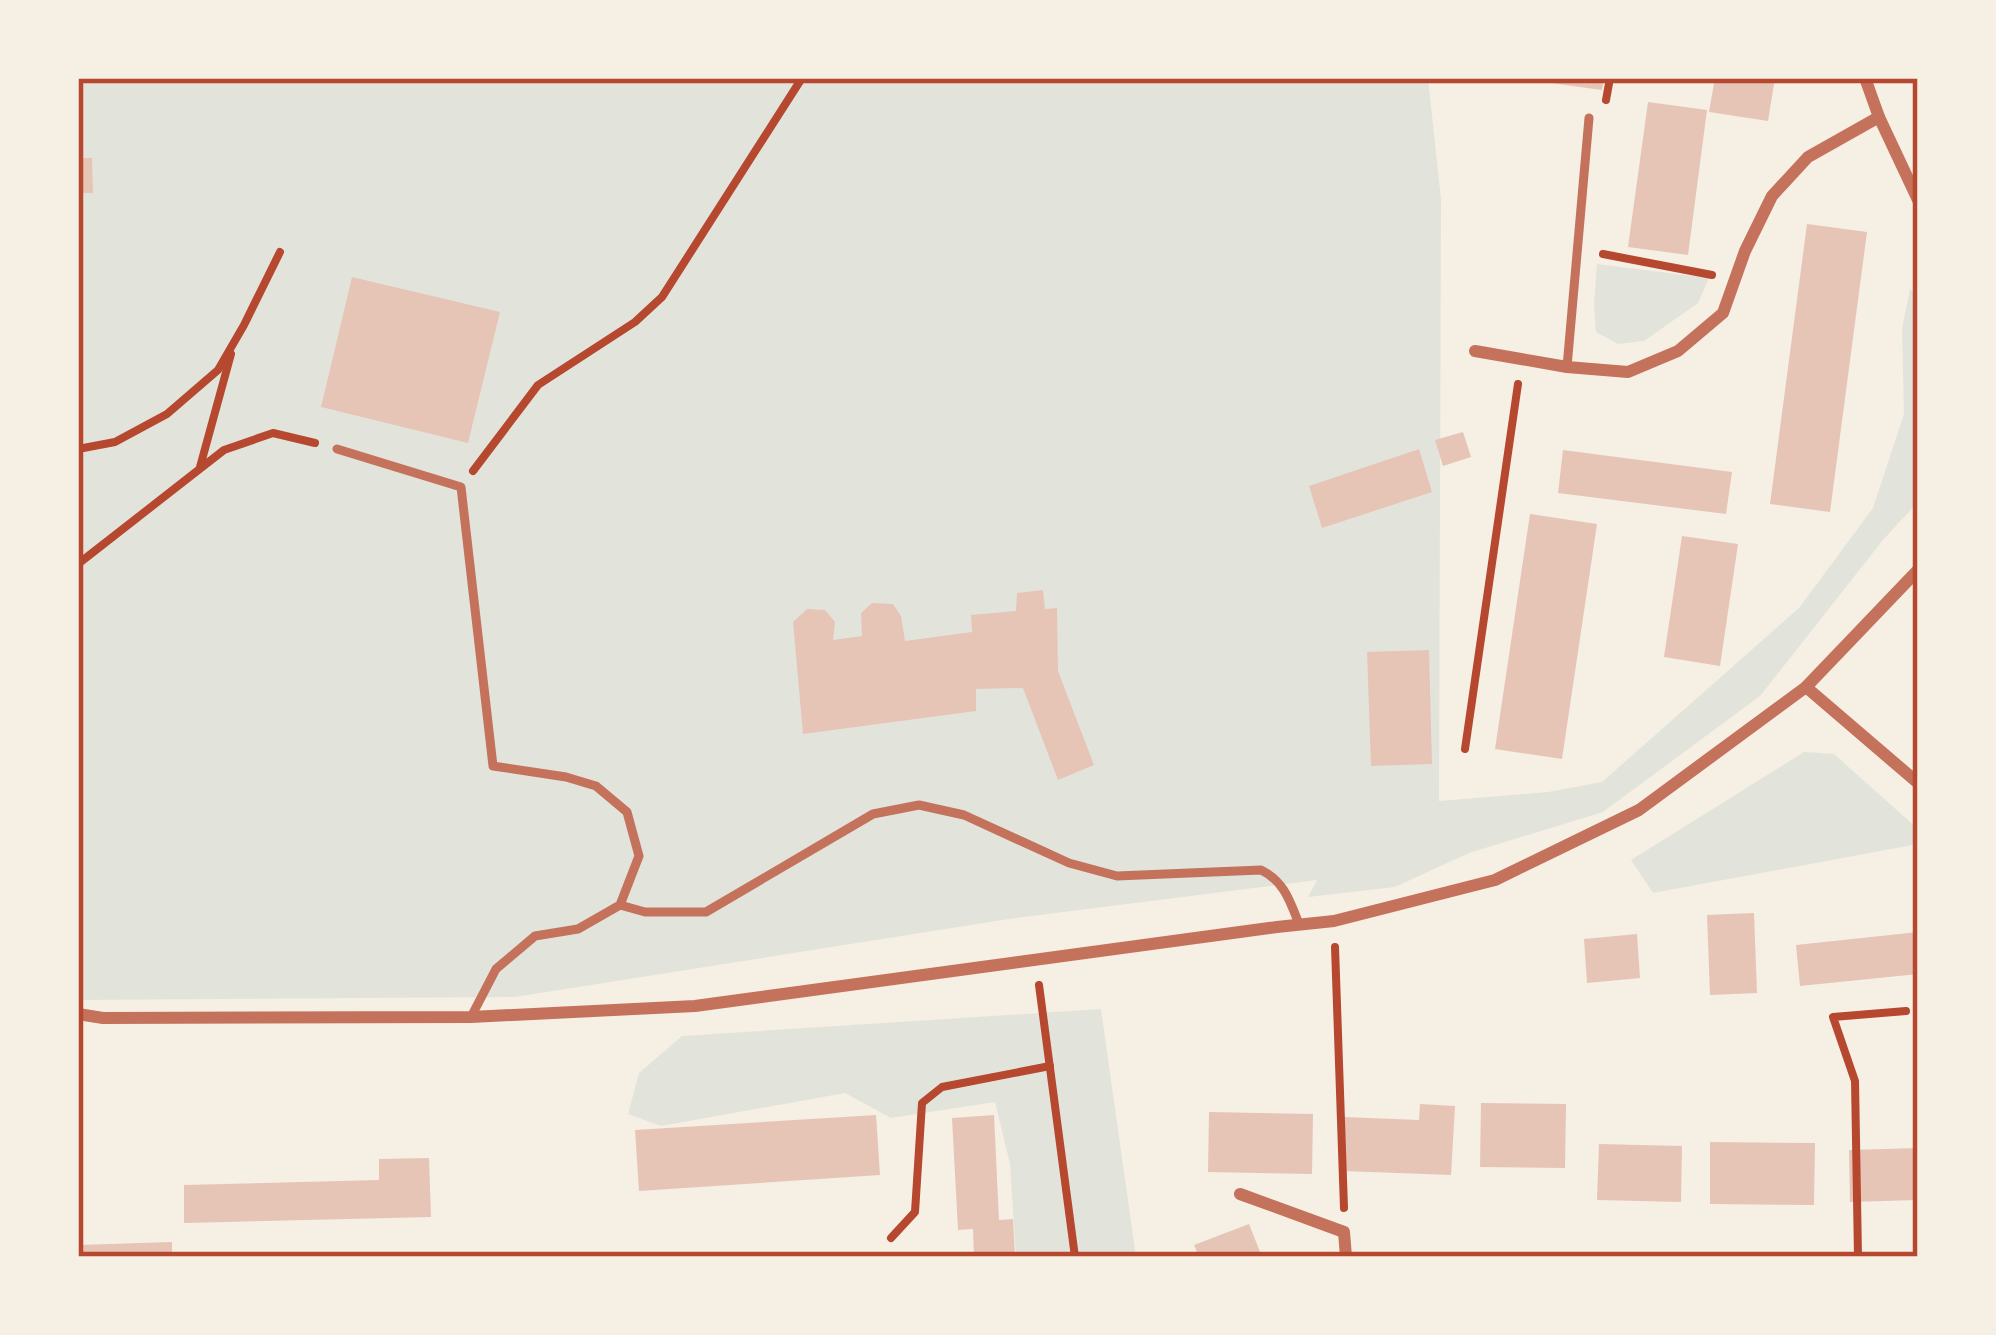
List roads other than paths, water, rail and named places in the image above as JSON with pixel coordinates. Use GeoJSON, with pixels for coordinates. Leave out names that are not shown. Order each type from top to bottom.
{"type":"FeatureCollection","features":[{"type":"Feature","properties":{"kind":"street"},"geometry":{"type":"LineString","coordinates":[[1865,78],[1918,200]]}},
{"type":"Feature","properties":{"kind":"street"},"geometry":{"type":"LineString","coordinates":[[1475,351],[1628,372],[1678,351],[1723,313],[1745,251],[1772,196],[1808,158],[1880,117]]}},
{"type":"Feature","properties":{"kind":"street"},"geometry":{"type":"LineString","coordinates":[[78,1014],[103,1018],[470,1017],[694,1006],[1334,921],[1495,880],[1639,810],[1806,687],[1918,570]]}},
{"type":"Feature","properties":{"kind":"street"},"geometry":{"type":"LineString","coordinates":[[1806,687],[1918,783]]}},
{"type":"Feature","properties":{"kind":"street"},"geometry":{"type":"LineString","coordinates":[[1240,1193],[1344,1232],[1346,1257]]}},
{"type":"Feature","properties":{"kind":"lane"},"geometry":{"type":"LineString","coordinates":[[1568,367],[1589,118]]}},
{"type":"Feature","properties":{"kind":"lane"},"geometry":{"type":"LineString","coordinates":[[338,449],[461,487],[493,766],[596,786],[627,812],[639,856],[620,905],[578,929],[535,936],[496,969],[470,1017]]}},
{"type":"Feature","properties":{"kind":"lane"},"geometry":{"type":"LineString","coordinates":[[620,905],[645,912],[706,912],[873,814],[919,805],[964,815],[1070,863],[1117,876],[1261,870],[1287,892],[1299,924]]}}]}
